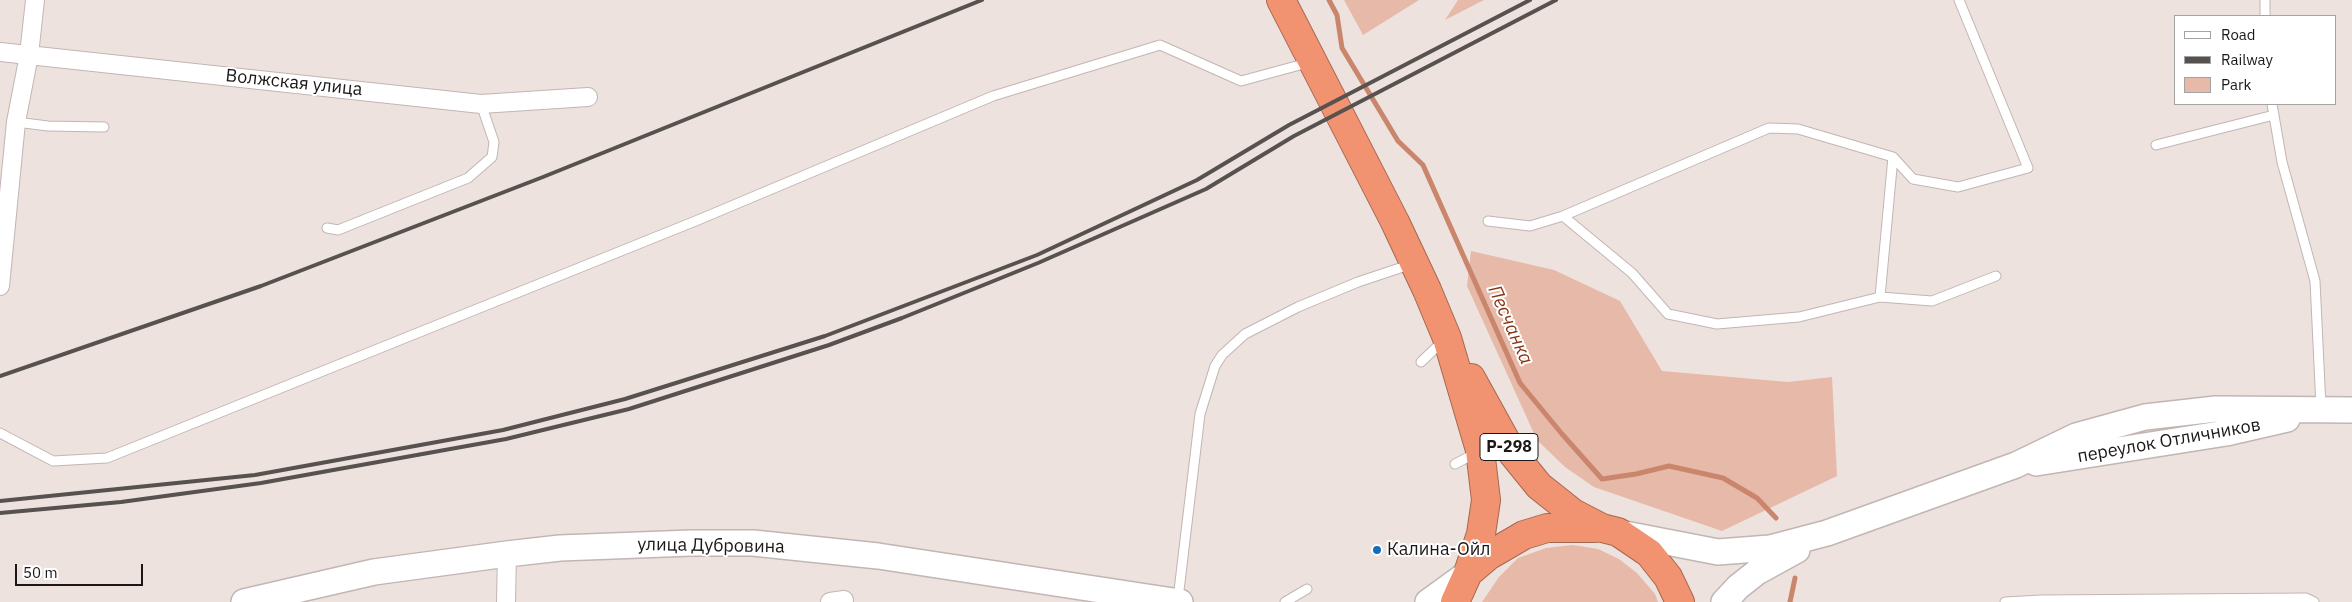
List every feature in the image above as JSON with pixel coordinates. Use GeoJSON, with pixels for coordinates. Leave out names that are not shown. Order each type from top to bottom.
{"type":"FeatureCollection","features":[{"type":"Feature","properties":{"kind":"highway","name":"Р-298"},"geometry":{"type":"LineString","coordinates":[[1281,0],[1414,263],[1447,338],[1523,468],[1539,486],[1573,513],[1610,530],[1649,554],[1668,577],[1680,602]]}},
{"type":"Feature","properties":{"kind":"highway","name":"Р-298"},"geometry":{"type":"LineString","coordinates":[[1447,338],[1480,450],[1486,500],[1481,534],[1468,573],[1455,602]]}},
{"type":"Feature","properties":{"kind":"highway","name":"Р-298"},"geometry":{"type":"LineString","coordinates":[[1468,573],[1488,556],[1524,535],[1556,528],[1610,530]]}},
{"type":"Feature","properties":{"kind":"main road","name":"переулок Отличников"},"geometry":{"type":"LineString","coordinates":[[1827,533],[2016,466],[2226,433],[2270,424],[2321,410],[2352,410]]}},
{"type":"Feature","properties":{"kind":"main road"},"geometry":{"type":"LineString","coordinates":[[1610,530],[1700,550],[1734,552],[1770,548],[1827,533]]}},
{"type":"Feature","properties":{"kind":"main road"},"geometry":{"type":"LineString","coordinates":[[1724,602],[1738,587],[1757,572],[1827,533]]}},
{"type":"Feature","properties":{"kind":"main road","name":"улица Дубровина"},"geometry":{"type":"LineString","coordinates":[[244,602],[374,572],[507,554],[560,548],[753,543],[878,556],[1179,602]]}},
{"type":"Feature","properties":{"kind":"main road"},"geometry":{"type":"LineString","coordinates":[[1428,602],[1468,573]]}},
{"type":"Feature","properties":{"kind":"street"},"geometry":{"type":"LineString","coordinates":[[1,278],[16,122],[29,55],[35,0]]}},
{"type":"Feature","properties":{"kind":"street","name":"Волжская улица"},"geometry":{"type":"LineString","coordinates":[[0,52],[480,104],[588,98]]}},
{"type":"Feature","properties":{"kind":"street"},"geometry":{"type":"LineString","coordinates":[[506,602],[507,554]]}},
{"type":"Feature","properties":{"kind":"lane"},"geometry":{"type":"LineString","coordinates":[[1488,221],[1530,226],[1563,216],[1768,128],[1798,129],[1893,157],[1913,179],[1958,187],[2028,168],[1959,0]]}},
{"type":"Feature","properties":{"kind":"lane"},"geometry":{"type":"LineString","coordinates":[[2265,0],[2265,15]]}},
{"type":"Feature","properties":{"kind":"lane"},"geometry":{"type":"LineString","coordinates":[[0,433],[53,461],[107,458],[698,220],[993,96],[1160,45],[1241,81],[1311,62]]}},
{"type":"Feature","properties":{"kind":"lane"},"geometry":{"type":"LineString","coordinates":[[327,228],[338,230],[468,178],[492,157],[494,142],[480,104]]}},
{"type":"Feature","properties":{"kind":"lane"},"geometry":{"type":"LineString","coordinates":[[2272,105],[2282,162],[2315,281],[2321,410]]}},
{"type":"Feature","properties":{"kind":"lane"},"geometry":{"type":"LineString","coordinates":[[2156,145],[2274,115]]}},
{"type":"Feature","properties":{"kind":"lane"},"geometry":{"type":"LineString","coordinates":[[16,122],[48,126],[104,127]]}},
{"type":"Feature","properties":{"kind":"lane"},"geometry":{"type":"LineString","coordinates":[[1880,297],[1893,157]]}},
{"type":"Feature","properties":{"kind":"lane"},"geometry":{"type":"LineString","coordinates":[[1563,216],[1632,273],[1668,314],[1718,324],[1799,317],[1880,297],[1932,300],[1996,276]]}},
{"type":"Feature","properties":{"kind":"lane"},"geometry":{"type":"LineString","coordinates":[[1179,602],[1200,414],[1215,366],[1222,355],[1245,334],[1298,307],[1358,282],[1414,263]]}},
{"type":"Feature","properties":{"kind":"lane"},"geometry":{"type":"LineString","coordinates":[[1421,362],[1447,338]]}},
{"type":"Feature","properties":{"kind":"lane"},"geometry":{"type":"LineString","coordinates":[[1455,464],[1480,450]]}},
{"type":"Feature","properties":{"kind":"lane"},"geometry":{"type":"LineString","coordinates":[[1286,602],[1307,589]]}},
{"type":"Feature","properties":{"kind":"lane"},"geometry":{"type":"LineString","coordinates":[[2006,602],[2041,600],[2306,598],[2314,602]]}},
{"type":"Feature","properties":{"kind":"green space"},"geometry":{"type":"Polygon","coordinates":[[[1344,0],[1419,0],[1363,35],[1344,0]]]}},
{"type":"Feature","properties":{"kind":"green space"},"geometry":{"type":"Polygon","coordinates":[[[1458,0],[1484,0],[1445,20],[1458,0]]]}},
{"type":"Feature","properties":{"kind":"green space"},"geometry":{"type":"Polygon","coordinates":[[[1471,251],[1554,270],[1620,301],[1662,371],[1788,382],[1832,377],[1837,476],[1722,531],[1594,487],[1565,467],[1537,440],[1467,286],[1471,251]]]}},
{"type":"Feature","properties":{"kind":"green space"},"geometry":{"type":"Polygon","coordinates":[[[1573,545],[1598,549],[1619,559],[1637,573],[1655,594],[1658,602],[1482,602],[1499,577],[1518,558],[1546,548],[1573,545]]]}},
{"type":"Feature","properties":{"kind":"waterway","name":"Песчанка"},"geometry":{"type":"LineString","coordinates":[[1329,0],[1337,15],[1342,48],[1398,141],[1423,165],[1520,383],[1562,434],[1602,479],[1636,474],[1669,466],[1723,478],[1757,498],[1776,518]]}},
{"type":"Feature","properties":{"kind":"waterway","name":"Песчанка"},"geometry":{"type":"LineString","coordinates":[[1790,602],[1795,578]]}},
{"type":"Feature","properties":{"kind":"railway"},"geometry":{"type":"LineString","coordinates":[[0,376],[261,286],[543,177],[982,0]]}},
{"type":"Feature","properties":{"kind":"railway"},"geometry":{"type":"LineString","coordinates":[[0,501],[255,475],[503,430],[625,399],[825,336],[1037,255],[1197,180],[1289,125],[1530,0]]}},
{"type":"Feature","properties":{"kind":"railway"},"geometry":{"type":"LineString","coordinates":[[0,513],[121,502],[261,483],[506,439],[629,409],[829,345],[902,318],[1038,263],[1206,189],[1294,136],[1556,0]]}},
{"type":"Feature","properties":{"kind":"place","name":"Калина-Ойл"},"geometry":{"type":"Point","coordinates":[1377,550]}}]}
